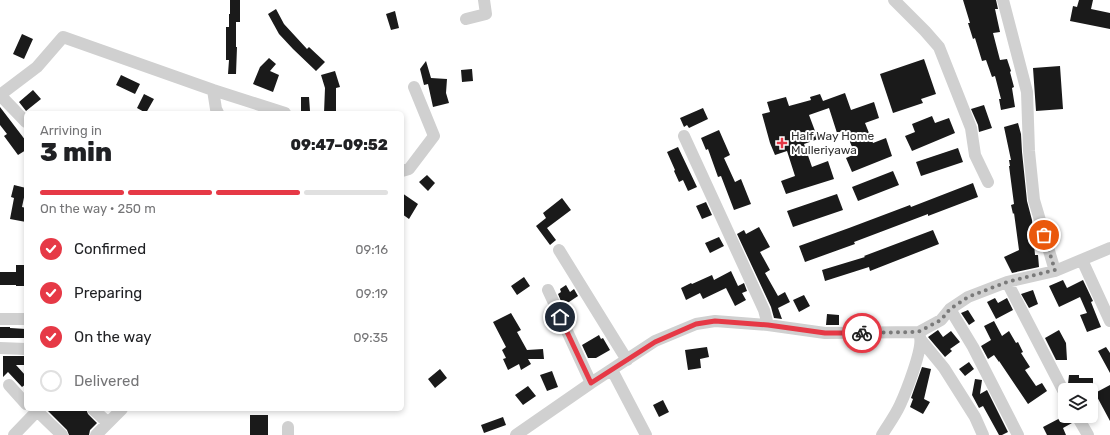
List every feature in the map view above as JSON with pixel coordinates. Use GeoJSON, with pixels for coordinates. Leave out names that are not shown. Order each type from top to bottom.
{"type":"FeatureCollection","features":[{"type":"Feature","properties":{"kind":"street"},"geometry":{"type":"LineString","coordinates":[[466,19],[486,14],[484,0]]}},
{"type":"Feature","properties":{"kind":"street"},"geometry":{"type":"LineString","coordinates":[[894,0],[939,47],[971,128],[975,155],[988,182]]}},
{"type":"Feature","properties":{"kind":"street"},"geometry":{"type":"LineString","coordinates":[[1003,0],[1027,92],[1029,151],[1034,200],[1055,270]]}},
{"type":"Feature","properties":{"kind":"street"},"geometry":{"type":"LineString","coordinates":[[24,120],[0,95],[37,67],[64,37],[214,90],[279,111]]}},
{"type":"Feature","properties":{"kind":"street"},"geometry":{"type":"LineString","coordinates":[[404,170],[408,169],[434,136],[414,87]]}},
{"type":"Feature","properties":{"kind":"street"},"geometry":{"type":"LineString","coordinates":[[214,90],[217,111]]}},
{"type":"Feature","properties":{"kind":"street"},"geometry":{"type":"LineString","coordinates":[[684,136],[764,310],[768,325]]}},
{"type":"Feature","properties":{"kind":"street"},"geometry":{"type":"LineString","coordinates":[[516,435],[591,383],[655,342],[696,324],[715,321],[768,325],[825,333],[920,336],[941,320],[950,309],[968,297],[1007,282],[1055,270],[1110,248]]}},
{"type":"Feature","properties":{"kind":"street"},"geometry":{"type":"LineString","coordinates":[[559,250],[627,360]]}},
{"type":"Feature","properties":{"kind":"street"},"geometry":{"type":"LineString","coordinates":[[1082,260],[1110,321]]}},
{"type":"Feature","properties":{"kind":"street"},"geometry":{"type":"LineString","coordinates":[[1007,282],[1059,383]]}},
{"type":"Feature","properties":{"kind":"street"},"geometry":{"type":"LineString","coordinates":[[548,290],[591,383]]}},
{"type":"Feature","properties":{"kind":"street"},"geometry":{"type":"LineString","coordinates":[[950,309],[973,347],[1018,435]]}},
{"type":"Feature","properties":{"kind":"street"},"geometry":{"type":"LineString","coordinates":[[0,319],[24,319]]}},
{"type":"Feature","properties":{"kind":"street"},"geometry":{"type":"LineString","coordinates":[[882,435],[900,406],[919,355],[920,336]]}},
{"type":"Feature","properties":{"kind":"street"},"geometry":{"type":"LineString","coordinates":[[920,336],[944,368],[975,417],[983,435]]}},
{"type":"Feature","properties":{"kind":"street"},"geometry":{"type":"LineString","coordinates":[[0,348],[24,349]]}},
{"type":"Feature","properties":{"kind":"street"},"geometry":{"type":"LineString","coordinates":[[612,370],[646,435]]}},
{"type":"Feature","properties":{"kind":"street"},"geometry":{"type":"LineString","coordinates":[[9,385],[24,402]]}},
{"type":"Feature","properties":{"kind":"street"},"geometry":{"type":"LineString","coordinates":[[14,435],[36,411],[62,435]]}},
{"type":"Feature","properties":{"kind":"street"},"geometry":{"type":"LineString","coordinates":[[95,411],[108,423]]}},
{"type":"Feature","properties":{"kind":"street"},"geometry":{"type":"LineString","coordinates":[[96,435],[120,411]]}},
{"type":"Feature","properties":{"kind":"street"},"geometry":{"type":"LineString","coordinates":[[1081,423],[1088,435]]}},
{"type":"Feature","properties":{"kind":"building"},"geometry":{"type":"Polygon","coordinates":[[[230,0],[240,0],[240,22],[236,22],[236,74],[228,74],[229,60],[226,60],[226,27],[229,27],[230,0]]]}},
{"type":"Feature","properties":{"kind":"building"},"geometry":{"type":"Polygon","coordinates":[[[963,0],[996,0],[998,9],[995,9],[1000,32],[993,33],[1000,60],[1007,59],[1011,71],[1014,87],[1012,88],[1015,107],[1001,110],[999,99],[1001,99],[995,76],[992,77],[986,60],[982,61],[975,38],[973,39],[968,23],[970,23],[963,0]]]}},
{"type":"Feature","properties":{"kind":"building"},"geometry":{"type":"Polygon","coordinates":[[[1079,0],[1093,0],[1091,9],[1110,13],[1110,29],[1070,21],[1073,6],[1077,7],[1079,0]]]}},
{"type":"Feature","properties":{"kind":"building"},"geometry":{"type":"Polygon","coordinates":[[[276,9],[284,24],[307,49],[309,47],[325,62],[316,71],[279,34],[268,14],[276,9]]]}},
{"type":"Feature","properties":{"kind":"building"},"geometry":{"type":"Polygon","coordinates":[[[395,11],[399,28],[391,30],[386,14],[395,11]]]}},
{"type":"Feature","properties":{"kind":"building"},"geometry":{"type":"Polygon","coordinates":[[[22,34],[33,39],[24,59],[13,54],[22,34]]]}},
{"type":"Feature","properties":{"kind":"building"},"geometry":{"type":"Polygon","coordinates":[[[269,58],[276,64],[270,71],[279,75],[273,92],[253,84],[260,67],[269,58]]]}},
{"type":"Feature","properties":{"kind":"building"},"geometry":{"type":"Polygon","coordinates":[[[924,59],[936,94],[921,99],[923,103],[893,113],[880,74],[924,59]]]}},
{"type":"Feature","properties":{"kind":"building"},"geometry":{"type":"Polygon","coordinates":[[[426,61],[431,78],[447,79],[446,93],[449,103],[433,107],[428,84],[424,85],[420,69],[426,61]]]}},
{"type":"Feature","properties":{"kind":"building"},"geometry":{"type":"Polygon","coordinates":[[[1060,66],[1063,109],[1036,111],[1033,68],[1060,66]]]}},
{"type":"Feature","properties":{"kind":"building"},"geometry":{"type":"Polygon","coordinates":[[[472,69],[473,81],[462,82],[461,70],[472,69]]]}},
{"type":"Feature","properties":{"kind":"building"},"geometry":{"type":"Polygon","coordinates":[[[335,71],[340,87],[336,88],[336,111],[324,111],[325,88],[321,75],[335,71]]]}},
{"type":"Feature","properties":{"kind":"building"},"geometry":{"type":"Polygon","coordinates":[[[121,75],[140,84],[135,94],[116,85],[121,75]]]}},
{"type":"Feature","properties":{"kind":"building"},"geometry":{"type":"Polygon","coordinates":[[[33,90],[41,99],[26,111],[19,102],[33,90]]]}},
{"type":"Feature","properties":{"kind":"building"},"geometry":{"type":"Polygon","coordinates":[[[845,93],[851,110],[874,102],[879,118],[865,123],[873,143],[886,138],[892,156],[852,172],[846,158],[855,154],[845,130],[837,133],[829,108],[809,115],[818,139],[804,144],[812,167],[828,161],[834,179],[786,194],[781,181],[795,176],[787,151],[775,155],[770,143],[762,114],[770,112],[767,102],[786,97],[789,106],[811,100],[810,97],[820,94],[823,101],[845,93]]]}},
{"type":"Feature","properties":{"kind":"building"},"geometry":{"type":"Polygon","coordinates":[[[144,94],[154,99],[147,111],[142,111],[137,108],[144,94]]]}},
{"type":"Feature","properties":{"kind":"building"},"geometry":{"type":"Polygon","coordinates":[[[301,97],[309,97],[310,111],[301,111],[301,97]]]}},
{"type":"Feature","properties":{"kind":"building"},"geometry":{"type":"Polygon","coordinates":[[[984,105],[992,128],[979,132],[978,125],[971,109],[984,105]]]}},
{"type":"Feature","properties":{"kind":"building"},"geometry":{"type":"Polygon","coordinates":[[[0,107],[24,138],[24,151],[18,155],[4,136],[7,134],[0,125],[0,107]]]}},
{"type":"Feature","properties":{"kind":"building"},"geometry":{"type":"Polygon","coordinates":[[[703,108],[708,119],[689,128],[687,125],[684,127],[680,118],[703,108]]]}},
{"type":"Feature","properties":{"kind":"building"},"geometry":{"type":"Polygon","coordinates":[[[932,116],[935,123],[949,118],[955,133],[912,151],[905,136],[915,132],[912,124],[932,116]]]}},
{"type":"Feature","properties":{"kind":"building"},"geometry":{"type":"Polygon","coordinates":[[[1018,123],[1021,134],[1027,201],[1032,220],[1035,255],[1038,255],[1039,267],[1012,273],[1004,257],[1019,250],[1014,213],[1013,214],[1011,205],[1014,204],[1009,166],[1009,160],[1011,160],[1004,127],[1018,123]]]}},
{"type":"Feature","properties":{"kind":"building"},"geometry":{"type":"Polygon","coordinates":[[[719,130],[730,155],[724,158],[735,182],[741,179],[751,204],[734,210],[721,176],[718,177],[708,149],[706,150],[701,138],[719,130]]]}},
{"type":"Feature","properties":{"kind":"building"},"geometry":{"type":"Polygon","coordinates":[[[678,147],[697,187],[688,191],[683,180],[679,182],[667,152],[678,147]]]}},
{"type":"Feature","properties":{"kind":"building"},"geometry":{"type":"Polygon","coordinates":[[[958,148],[963,162],[921,176],[916,162],[958,148]]]}},
{"type":"Feature","properties":{"kind":"building"},"geometry":{"type":"Polygon","coordinates":[[[893,171],[899,185],[858,201],[852,187],[893,171]]]}},
{"type":"Feature","properties":{"kind":"building"},"geometry":{"type":"Polygon","coordinates":[[[427,175],[435,183],[428,191],[419,182],[427,175]]]}},
{"type":"Feature","properties":{"kind":"building"},"geometry":{"type":"Polygon","coordinates":[[[973,183],[978,197],[928,216],[928,214],[854,242],[855,244],[805,262],[799,246],[910,205],[911,207],[973,183]]]}},
{"type":"Feature","properties":{"kind":"building"},"geometry":{"type":"Polygon","coordinates":[[[14,185],[24,188],[22,207],[24,208],[24,222],[10,219],[14,198],[11,197],[14,185]]]}},
{"type":"Feature","properties":{"kind":"building"},"geometry":{"type":"Polygon","coordinates":[[[404,194],[418,204],[409,219],[404,215],[404,194]]]}},
{"type":"Feature","properties":{"kind":"building"},"geometry":{"type":"Polygon","coordinates":[[[837,194],[843,210],[793,227],[787,211],[837,194]]]}},
{"type":"Feature","properties":{"kind":"building"},"geometry":{"type":"Polygon","coordinates":[[[562,198],[571,210],[547,228],[556,240],[550,245],[536,226],[546,218],[543,213],[562,198]]]}},
{"type":"Feature","properties":{"kind":"building"},"geometry":{"type":"Polygon","coordinates":[[[706,202],[712,215],[702,219],[696,206],[706,202]]]}},
{"type":"Feature","properties":{"kind":"building"},"geometry":{"type":"Polygon","coordinates":[[[759,227],[770,247],[760,252],[770,270],[765,273],[778,296],[785,292],[790,302],[778,308],[782,319],[774,318],[771,307],[737,234],[744,230],[746,234],[759,227]]]}},
{"type":"Feature","properties":{"kind":"building"},"geometry":{"type":"Polygon","coordinates":[[[933,230],[939,244],[870,271],[869,267],[825,281],[822,270],[865,257],[864,256],[933,230]]]}},
{"type":"Feature","properties":{"kind":"building"},"geometry":{"type":"Polygon","coordinates":[[[719,237],[724,246],[710,253],[705,243],[719,237]]]}},
{"type":"Feature","properties":{"kind":"building"},"geometry":{"type":"Polygon","coordinates":[[[16,265],[24,265],[24,286],[0,285],[0,272],[16,272],[16,265]]]}},
{"type":"Feature","properties":{"kind":"building"},"geometry":{"type":"Polygon","coordinates":[[[731,271],[738,286],[744,283],[747,291],[742,293],[746,300],[735,306],[726,288],[703,299],[700,293],[686,300],[681,288],[712,275],[714,280],[731,271]]]}},
{"type":"Feature","properties":{"kind":"building"},"geometry":{"type":"Polygon","coordinates":[[[524,277],[530,286],[517,295],[511,286],[524,277]]]}},
{"type":"Feature","properties":{"kind":"building"},"geometry":{"type":"Polygon","coordinates":[[[1063,280],[1067,288],[1083,280],[1093,301],[1091,302],[1101,327],[1087,332],[1080,315],[1087,313],[1080,297],[1059,307],[1049,286],[1063,280]]]}},
{"type":"Feature","properties":{"kind":"building"},"geometry":{"type":"Polygon","coordinates":[[[566,285],[570,292],[574,289],[578,296],[563,306],[558,294],[561,292],[560,289],[566,285]]]}},
{"type":"Feature","properties":{"kind":"building"},"geometry":{"type":"Polygon","coordinates":[[[1033,290],[1038,304],[1029,308],[1021,294],[1033,290]]]}},
{"type":"Feature","properties":{"kind":"building"},"geometry":{"type":"Polygon","coordinates":[[[804,295],[810,306],[799,312],[793,300],[804,295]]]}},
{"type":"Feature","properties":{"kind":"building"},"geometry":{"type":"Polygon","coordinates":[[[995,298],[998,303],[1007,298],[1013,310],[996,319],[987,302],[995,298]]]}},
{"type":"Feature","properties":{"kind":"building"},"geometry":{"type":"Polygon","coordinates":[[[968,310],[975,321],[969,325],[961,313],[968,310]]]}},
{"type":"Feature","properties":{"kind":"building"},"geometry":{"type":"Polygon","coordinates":[[[511,313],[521,330],[517,332],[527,350],[543,349],[544,359],[528,359],[531,364],[521,370],[519,364],[508,370],[503,359],[506,358],[502,350],[506,347],[493,322],[511,313]]]}},
{"type":"Feature","properties":{"kind":"building"},"geometry":{"type":"Polygon","coordinates":[[[827,314],[839,315],[839,325],[826,325],[827,314]]]}},
{"type":"Feature","properties":{"kind":"building"},"geometry":{"type":"Polygon","coordinates":[[[994,321],[1002,336],[1009,331],[1016,343],[1018,342],[1023,352],[1021,353],[1030,367],[1025,370],[1036,386],[1042,383],[1047,391],[1028,404],[999,361],[994,355],[988,359],[981,346],[991,340],[984,326],[994,321]]]}},
{"type":"Feature","properties":{"kind":"building"},"geometry":{"type":"Polygon","coordinates":[[[0,327],[24,329],[24,338],[0,338],[0,327]]]}},
{"type":"Feature","properties":{"kind":"building"},"geometry":{"type":"Polygon","coordinates":[[[938,330],[943,337],[951,331],[960,342],[950,349],[952,351],[945,357],[928,337],[938,330]]]}},
{"type":"Feature","properties":{"kind":"building"},"geometry":{"type":"Polygon","coordinates":[[[1059,330],[1066,343],[1067,360],[1056,360],[1045,338],[1059,330]]]}},
{"type":"Feature","properties":{"kind":"building"},"geometry":{"type":"Polygon","coordinates":[[[599,335],[601,339],[603,338],[610,350],[596,358],[588,358],[582,345],[599,335]]]}},
{"type":"Feature","properties":{"kind":"building"},"geometry":{"type":"Polygon","coordinates":[[[707,347],[709,357],[700,359],[701,368],[688,370],[685,350],[707,347]]]}},
{"type":"Feature","properties":{"kind":"building"},"geometry":{"type":"Polygon","coordinates":[[[1106,347],[1110,353],[1110,373],[1098,351],[1106,347]]]}},
{"type":"Feature","properties":{"kind":"building"},"geometry":{"type":"Polygon","coordinates":[[[3,356],[24,356],[24,365],[16,365],[24,374],[24,386],[22,387],[8,372],[3,377],[3,356]]]}},
{"type":"Feature","properties":{"kind":"building"},"geometry":{"type":"Polygon","coordinates":[[[969,362],[974,369],[965,376],[959,369],[969,362]]]}},
{"type":"Feature","properties":{"kind":"building"},"geometry":{"type":"Polygon","coordinates":[[[922,367],[931,369],[924,399],[930,402],[923,414],[910,407],[913,399],[911,398],[922,367]]]}},
{"type":"Feature","properties":{"kind":"building"},"geometry":{"type":"Polygon","coordinates":[[[440,369],[447,378],[435,388],[428,379],[440,369]]]}},
{"type":"Feature","properties":{"kind":"building"},"geometry":{"type":"Polygon","coordinates":[[[552,371],[558,387],[547,391],[540,375],[552,371]]]}},
{"type":"Feature","properties":{"kind":"building"},"geometry":{"type":"Polygon","coordinates":[[[1069,375],[1079,375],[1079,378],[1093,378],[1093,383],[1068,383],[1069,375]]]}},
{"type":"Feature","properties":{"kind":"building"},"geometry":{"type":"Polygon","coordinates":[[[975,379],[982,380],[980,394],[987,390],[1008,432],[999,435],[983,406],[979,408],[972,395],[975,379]]]}},
{"type":"Feature","properties":{"kind":"building"},"geometry":{"type":"Polygon","coordinates":[[[1110,385],[1110,421],[1098,399],[1098,391],[1110,385]]]}},
{"type":"Feature","properties":{"kind":"building"},"geometry":{"type":"Polygon","coordinates":[[[528,386],[536,396],[523,405],[515,395],[528,386]]]}},
{"type":"Feature","properties":{"kind":"building"},"geometry":{"type":"Polygon","coordinates":[[[663,400],[669,412],[659,417],[653,405],[663,400]]]}},
{"type":"Feature","properties":{"kind":"building"},"geometry":{"type":"Polygon","coordinates":[[[48,411],[87,411],[97,423],[90,430],[89,435],[69,435],[67,430],[48,411]]]}},
{"type":"Feature","properties":{"kind":"building"},"geometry":{"type":"Polygon","coordinates":[[[250,415],[268,415],[268,435],[250,435],[250,415]]]}},
{"type":"Feature","properties":{"kind":"building"},"geometry":{"type":"Polygon","coordinates":[[[503,417],[506,425],[484,433],[481,425],[503,417]]]}},
{"type":"Feature","properties":{"kind":"building"},"geometry":{"type":"Polygon","coordinates":[[[1058,419],[1058,423],[1072,423],[1063,428],[1066,435],[1047,435],[1043,427],[1058,419]]]}},
{"type":"Feature","properties":{"kind":"way so far"},"geometry":{"type":"LineString","coordinates":[[862,333],[918,332],[941,320],[950,309],[968,297],[1007,282],[1055,270],[1044,235]]}},
{"type":"Feature","properties":{"kind":"place","name":"Half Way Home Mulleriyawa"},"geometry":{"type":"Point","coordinates":[782,143]}},
{"type":"Feature","properties":{"kind":"route"},"geometry":{"type":"LineString","coordinates":[[560,317],[591,383],[655,342],[696,324],[715,321],[768,325],[825,333],[862,333]]}}]}
